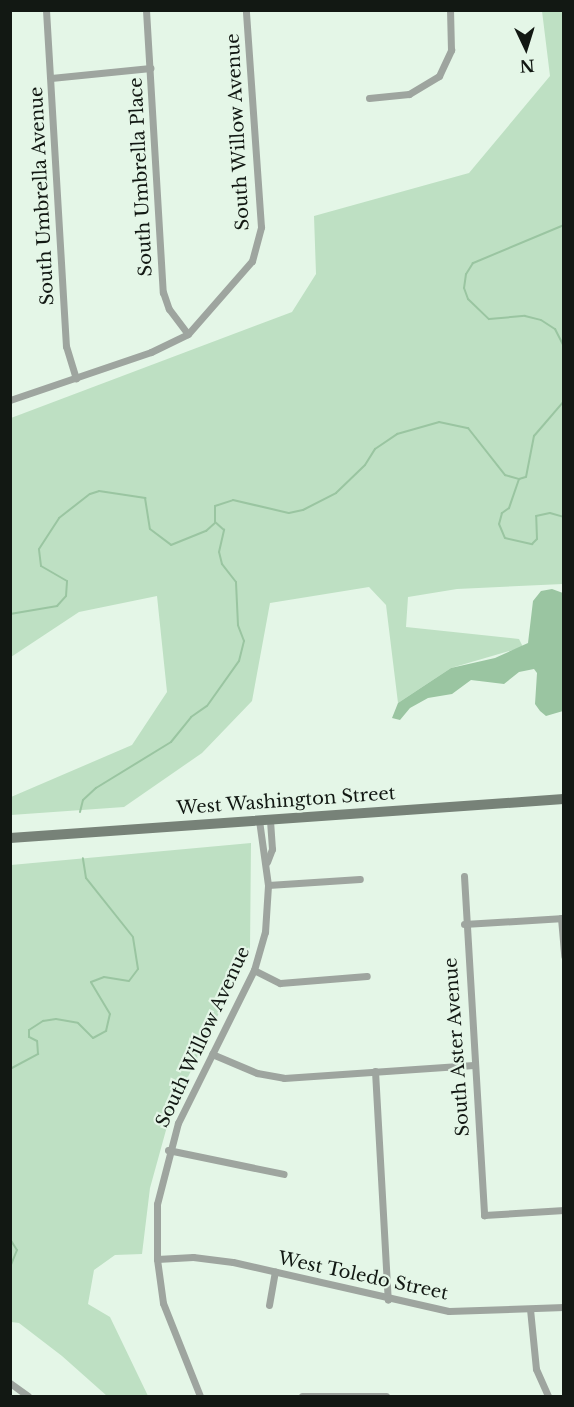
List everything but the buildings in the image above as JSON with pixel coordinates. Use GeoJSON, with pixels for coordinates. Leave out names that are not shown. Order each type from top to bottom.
{"type":"FeatureCollection","features":[{"type":"Feature","properties":{"kind":"main road","name":"West Washington Street"},"geometry":{"type":"LineString","coordinates":[[10,838],[564,799]]}},
{"type":"Feature","properties":{"kind":"street","name":"South Umbrella Avenue"},"geometry":{"type":"LineString","coordinates":[[46,10],[66,346],[76,379]]}},
{"type":"Feature","properties":{"kind":"street","name":"South Umbrella Place"},"geometry":{"type":"LineString","coordinates":[[146,10],[163,292],[169,309],[188,334]]}},
{"type":"Feature","properties":{"kind":"street","name":"South Willow Avenue"},"geometry":{"type":"LineString","coordinates":[[188,334],[246,270],[259,239],[246,10]]}},
{"type":"Feature","properties":{"kind":"street"},"geometry":{"type":"LineString","coordinates":[[369,98],[418,92],[433,82],[447,64],[451,45],[450,10]]}},
{"type":"Feature","properties":{"kind":"street"},"geometry":{"type":"LineString","coordinates":[[51,78],[150,68]]}},
{"type":"Feature","properties":{"kind":"street"},"geometry":{"type":"LineString","coordinates":[[10,400],[151,352],[188,334]]}},
{"type":"Feature","properties":{"kind":"street","name":"South Willow Avenue"},"geometry":{"type":"LineString","coordinates":[[200,1396],[173,1336],[157,1259],[157,1204],[168,1150],[254,970],[265,932],[267,862],[272,849],[270,819]]}},
{"type":"Feature","properties":{"kind":"street","name":"South Willow Avenue"},"geometry":{"type":"LineString","coordinates":[[259,820],[261,851],[267,862]]}},
{"type":"Feature","properties":{"kind":"street","name":"South Aster Avenue"},"geometry":{"type":"LineString","coordinates":[[464,876],[464,924],[484,1215],[564,1210]]}},
{"type":"Feature","properties":{"kind":"street"},"geometry":{"type":"LineString","coordinates":[[268,885],[360,879]]}},
{"type":"Feature","properties":{"kind":"street"},"geometry":{"type":"LineString","coordinates":[[464,924],[562,918],[564,956]]}},
{"type":"Feature","properties":{"kind":"street"},"geometry":{"type":"LineString","coordinates":[[254,970],[280,983],[367,976]]}},
{"type":"Feature","properties":{"kind":"street"},"geometry":{"type":"LineString","coordinates":[[212,1054],[257,1073],[284,1078],[474,1065]]}},
{"type":"Feature","properties":{"kind":"street"},"geometry":{"type":"LineString","coordinates":[[375,1071],[388,1300]]}},
{"type":"Feature","properties":{"kind":"street"},"geometry":{"type":"LineString","coordinates":[[168,1150],[284,1174]]}},
{"type":"Feature","properties":{"kind":"street","name":"West Toledo Street"},"geometry":{"type":"LineString","coordinates":[[157,1259],[193,1257],[275,1272],[388,1300],[449,1311],[564,1307]]}},
{"type":"Feature","properties":{"kind":"street"},"geometry":{"type":"LineString","coordinates":[[269,1305],[275,1272]]}},
{"type":"Feature","properties":{"kind":"street"},"geometry":{"type":"LineString","coordinates":[[530,1309],[536,1370],[548,1396]]}},
{"type":"Feature","properties":{"kind":"street"},"geometry":{"type":"LineString","coordinates":[[10,1383],[28,1396]]}},
{"type":"Feature","properties":{"kind":"street"},"geometry":{"type":"LineString","coordinates":[[302,1396],[386,1396]]}},
{"type":"Feature","properties":{"kind":"shaded area"},"geometry":{"type":"Polygon","coordinates":[[[542,11],[563,11],[563,584],[457,589],[408,597],[406,627],[519,639],[523,647],[451,668],[398,703],[386,605],[369,587],[270,603],[252,701],[202,753],[124,807],[11,815],[11,797],[132,745],[167,692],[157,596],[79,612],[11,657],[11,418],[292,312],[316,274],[314,216],[469,173],[550,76],[542,11]]]}},
{"type":"Feature","properties":{"kind":"shaded area"},"geometry":{"type":"Polygon","coordinates":[[[552,589],[563,593],[563,711],[546,716],[535,704],[537,673],[534,669],[519,672],[504,684],[471,680],[452,694],[428,698],[410,708],[400,720],[392,718],[398,703],[451,668],[495,658],[528,643],[533,601],[541,591],[552,589]]]}},
{"type":"Feature","properties":{"kind":"shaded area"},"geometry":{"type":"Polygon","coordinates":[[[251,843],[250,949],[171,1112],[150,1188],[142,1254],[115,1255],[94,1270],[88,1304],[110,1317],[148,1396],[107,1396],[62,1356],[19,1323],[11,1322],[11,865],[251,843]]]}},
{"type":"Feature","properties":{"kind":"waterway"},"geometry":{"type":"LineString","coordinates":[[564,225],[473,263],[466,274],[464,288],[468,299],[489,319],[525,316],[541,320],[555,329],[564,347]]}},
{"type":"Feature","properties":{"kind":"waterway"},"geometry":{"type":"LineString","coordinates":[[80,812],[83,800],[96,788],[171,742],[191,717],[207,706],[239,661],[244,641],[238,625],[236,582],[222,564],[219,552],[224,530],[215,522],[215,506],[233,500],[289,513],[303,510],[336,493],[365,465],[375,449],[397,434],[439,422],[468,428],[505,475],[519,479],[526,477],[534,436],[564,401]]}},
{"type":"Feature","properties":{"kind":"waterway"},"geometry":{"type":"LineString","coordinates":[[519,479],[509,508],[502,513],[499,524],[505,538],[532,544],[537,539],[536,516],[550,513],[564,517]]}},
{"type":"Feature","properties":{"kind":"waterway"},"geometry":{"type":"LineString","coordinates":[[10,614],[57,606],[66,596],[67,581],[41,566],[39,549],[59,518],[90,494],[99,491],[145,498],[150,529],[171,545],[206,531],[215,523]]}},
{"type":"Feature","properties":{"kind":"waterway"},"geometry":{"type":"LineString","coordinates":[[10,1069],[38,1054],[37,1041],[29,1037],[29,1030],[43,1021],[56,1019],[78,1023],[93,1038],[106,1031],[110,1014],[91,982],[104,977],[129,981],[138,969],[133,937],[86,878],[83,858]]}},
{"type":"Feature","properties":{"kind":"waterway"},"geometry":{"type":"LineString","coordinates":[[10,1156],[10,1165]]}},
{"type":"Feature","properties":{"kind":"waterway"},"geometry":{"type":"LineString","coordinates":[[10,1239],[17,1250],[10,1267]]}}]}
